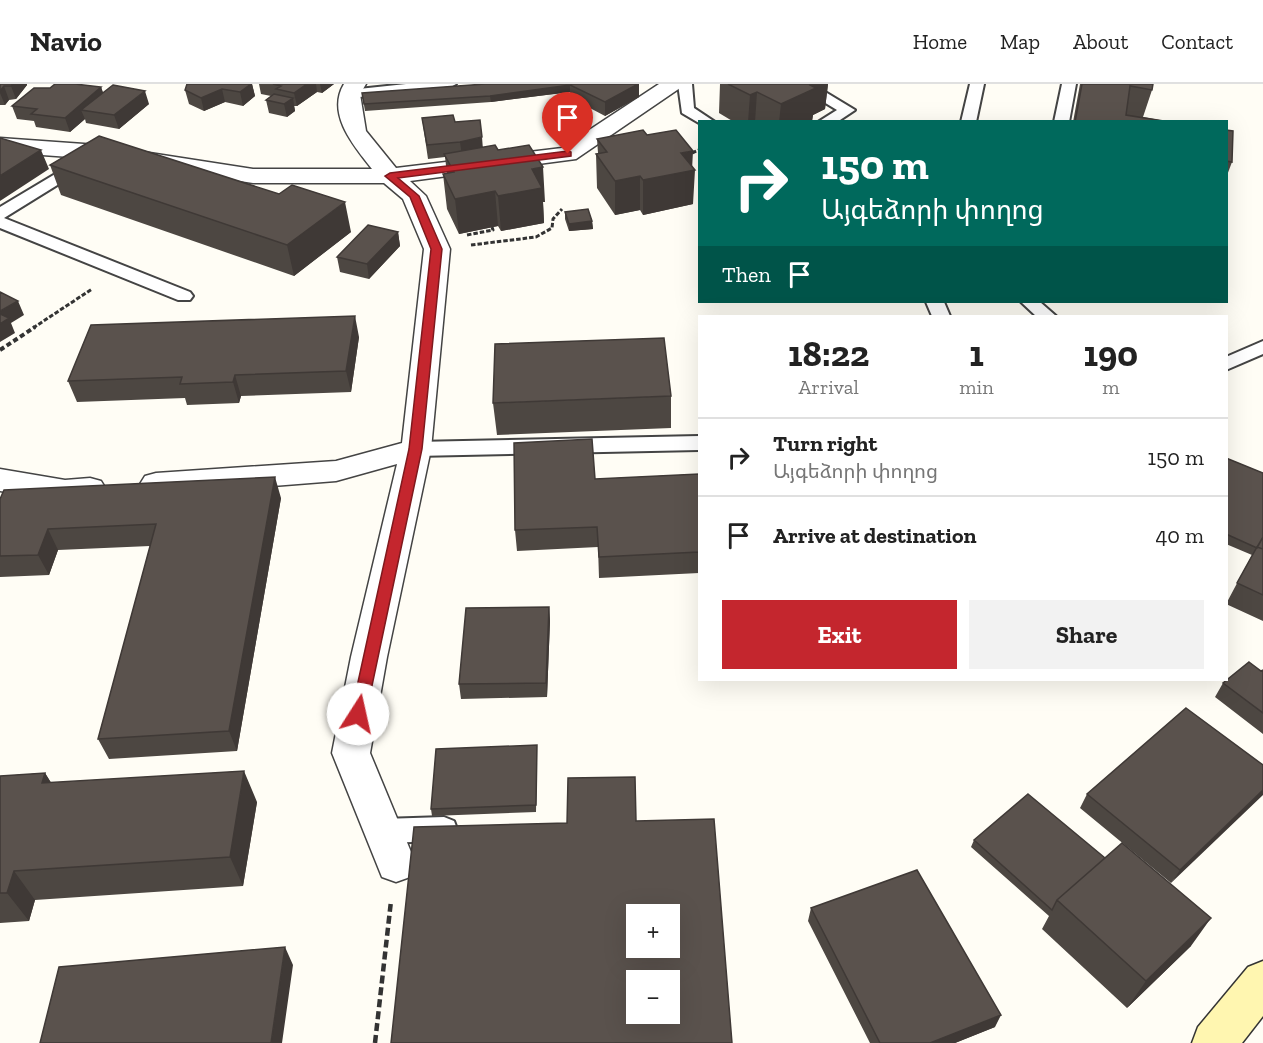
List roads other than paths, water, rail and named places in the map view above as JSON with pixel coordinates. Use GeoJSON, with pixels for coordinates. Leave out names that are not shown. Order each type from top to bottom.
{"type":"FeatureCollection","features":[{"type":"Feature","properties":{"kind":"street"},"geometry":{"type":"LineString","coordinates":[[0,145],[98,152],[253,176],[390,176],[568,154],[673,84]]}},
{"type":"Feature","properties":{"kind":"street"},"geometry":{"type":"LineString","coordinates":[[352,89],[355,132],[390,176],[414,196],[436,249],[416,449],[369,657],[351,753],[396,864]]}},
{"type":"Feature","properties":{"kind":"street"},"geometry":{"type":"LineString","coordinates":[[1,484],[65,491],[336,471],[416,449]]}},
{"type":"Feature","properties":{"kind":"street"},"geometry":{"type":"LineString","coordinates":[[1214,1043],[1263,982]]}},
{"type":"Feature","properties":{"kind":"lane"},"geometry":{"type":"LineString","coordinates":[[352,89],[449,84]]}},
{"type":"Feature","properties":{"kind":"lane"},"geometry":{"type":"LineString","coordinates":[[685,84],[687,110],[704,120]]}},
{"type":"Feature","properties":{"kind":"lane"},"geometry":{"type":"LineString","coordinates":[[798,84],[848,110],[829,120]]}},
{"type":"Feature","properties":{"kind":"lane"},"geometry":{"type":"LineString","coordinates":[[968,120],[977,84]]}},
{"type":"Feature","properties":{"kind":"lane"},"geometry":{"type":"LineString","coordinates":[[1061,120],[1069,84]]}},
{"type":"Feature","properties":{"kind":"lane"},"geometry":{"type":"LineString","coordinates":[[0,214],[98,152]]}},
{"type":"Feature","properties":{"kind":"lane"},"geometry":{"type":"LineString","coordinates":[[0,222],[184,296]]}},
{"type":"Feature","properties":{"kind":"lane"},"geometry":{"type":"LineString","coordinates":[[1031,303],[1046,315]]}},
{"type":"Feature","properties":{"kind":"lane"},"geometry":{"type":"LineString","coordinates":[[1228,363],[1263,347]]}},
{"type":"Feature","properties":{"kind":"lane"},"geometry":{"type":"LineString","coordinates":[[416,449],[698,443]]}},
{"type":"Feature","properties":{"kind":"lane"},"geometry":{"type":"LineString","coordinates":[[382,831],[473,828]]}}]}
